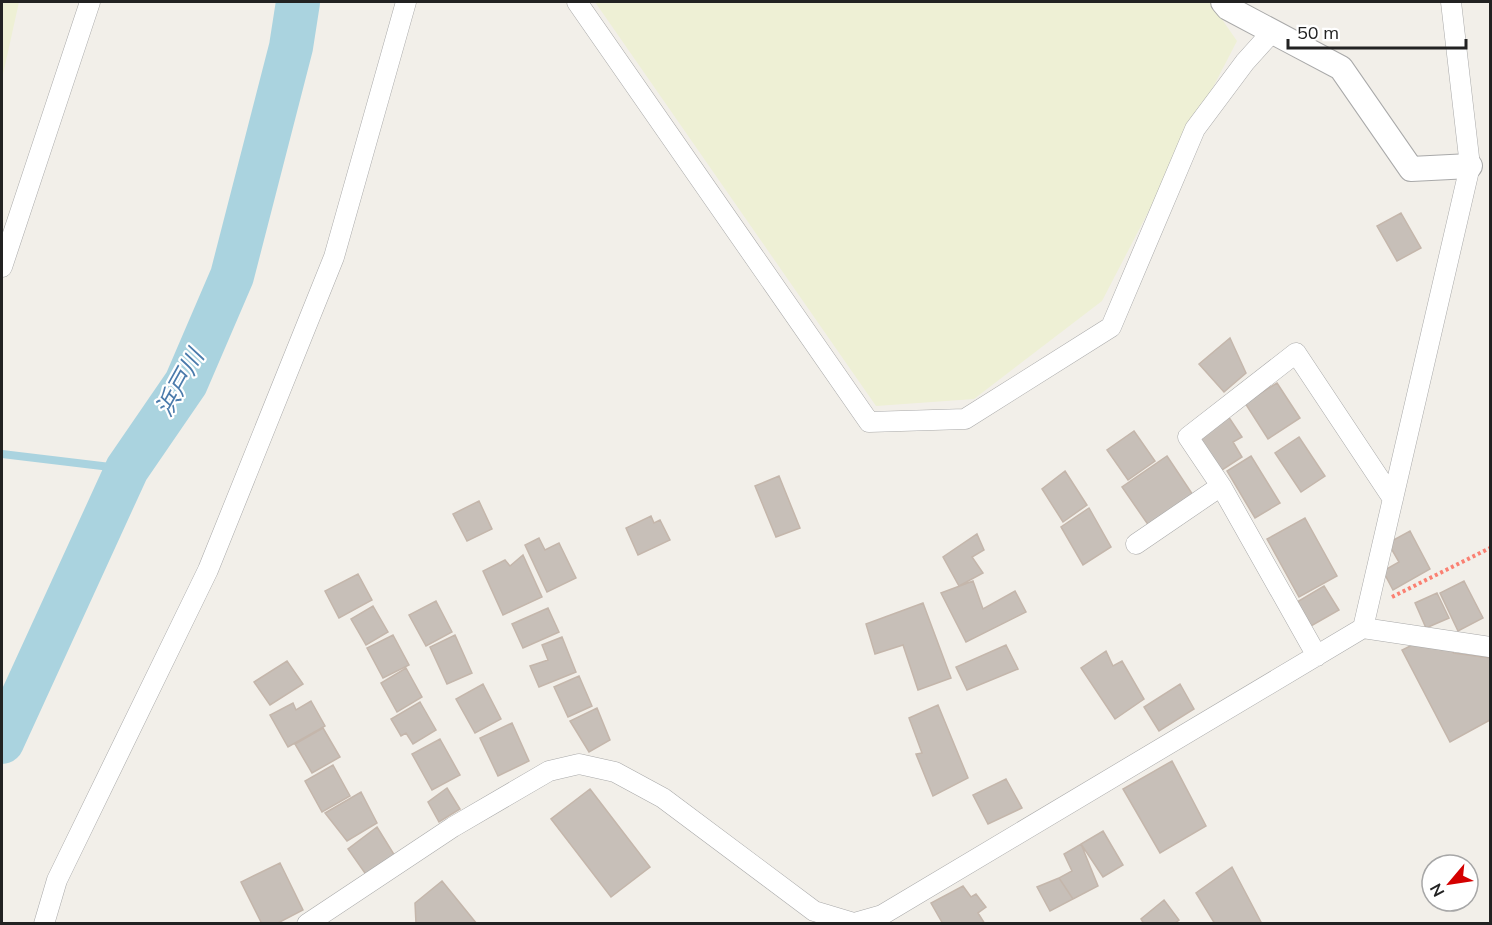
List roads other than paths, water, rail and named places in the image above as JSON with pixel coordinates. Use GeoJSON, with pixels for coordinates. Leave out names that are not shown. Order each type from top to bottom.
{"type":"FeatureCollection","features":[{"type":"Feature","properties":{"kind":"street"},"geometry":{"type":"LineString","coordinates":[[2,267],[90,2]]}},
{"type":"Feature","properties":{"kind":"street"},"geometry":{"type":"LineString","coordinates":[[44,924],[57,880],[208,570],[334,257],[406,2]]}},
{"type":"Feature","properties":{"kind":"street"},"geometry":{"type":"LineString","coordinates":[[577,2],[869,422],[965,419],[1111,327],[1195,129],[1245,62],[1272,32]]}},
{"type":"Feature","properties":{"kind":"street"},"geometry":{"type":"LineString","coordinates":[[1223,2],[1228,8],[1341,68],[1411,169],[1470,166]]}},
{"type":"Feature","properties":{"kind":"street"},"geometry":{"type":"LineString","coordinates":[[308,924],[482,810],[549,771],[579,764],[615,772],[663,798],[814,911],[854,923],[883,919],[1317,656],[1365,619],[1470,166],[1451,2]]}},
{"type":"Feature","properties":{"kind":"street"},"geometry":{"type":"LineString","coordinates":[[1317,656],[1221,486],[1188,437],[1296,353],[1393,499]]}},
{"type":"Feature","properties":{"kind":"street"},"geometry":{"type":"LineString","coordinates":[[1136,544],[1221,486]]}},
{"type":"Feature","properties":{"kind":"street"},"geometry":{"type":"LineString","coordinates":[[1365,619],[1491,646]]}},
{"type":"Feature","properties":{"kind":"waterway","name":"浜戸川"},"geometry":{"type":"LineString","coordinates":[[2,742],[127,469],[186,383],[232,276],[291,47],[298,2]]}},
{"type":"Feature","properties":{"kind":"waterway"},"geometry":{"type":"LineString","coordinates":[[2,454],[127,469]]}}]}
